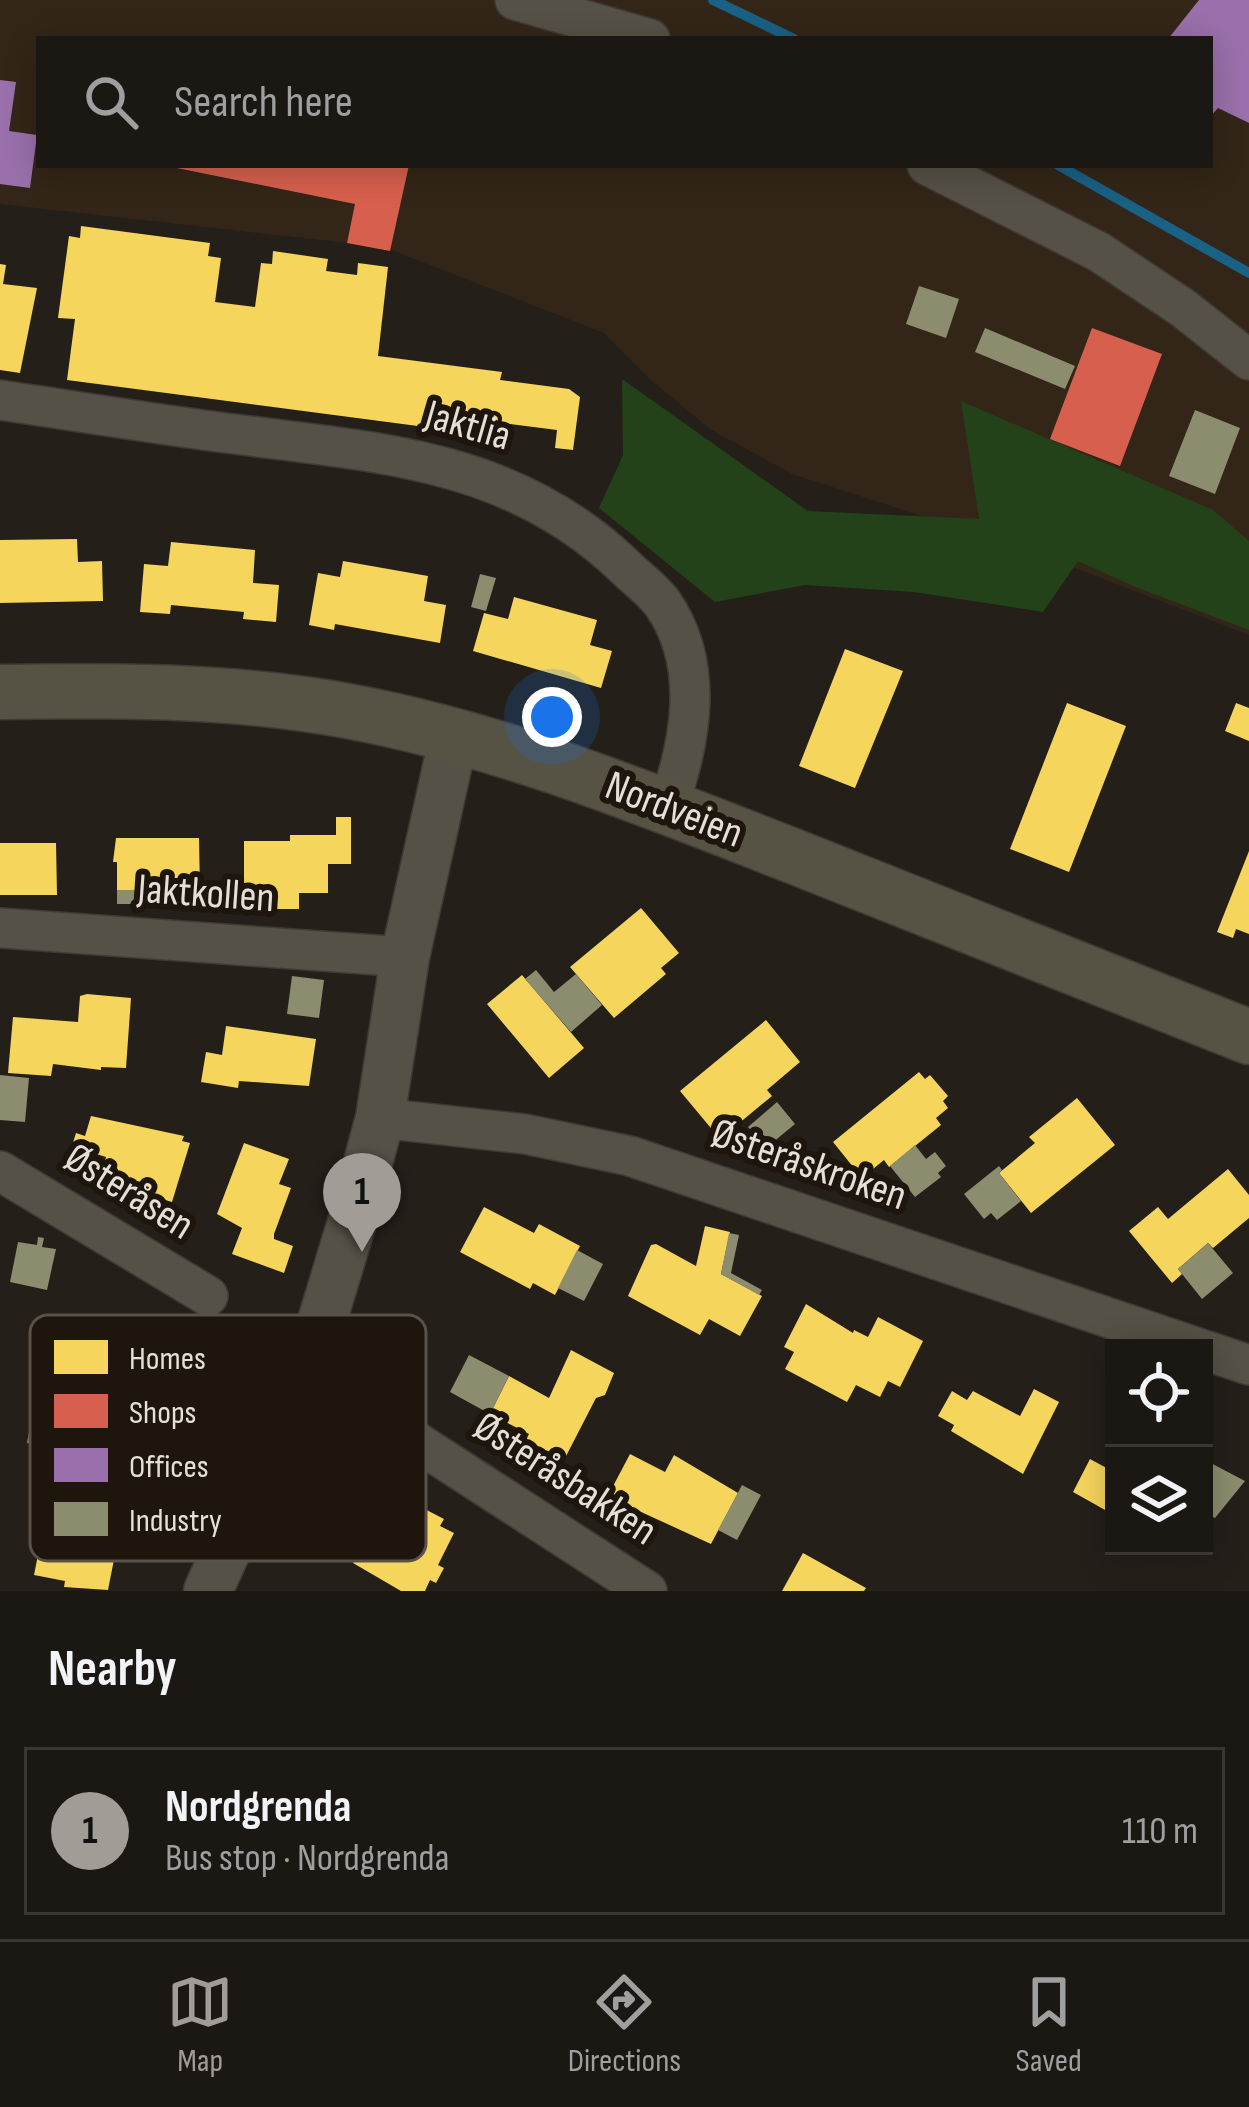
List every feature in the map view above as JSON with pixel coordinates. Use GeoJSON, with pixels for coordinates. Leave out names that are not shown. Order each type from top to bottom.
{"type":"FeatureCollection","features":[{"type":"Feature","properties":{"kind":"main road","name":"Nordveien"},"geometry":{"type":"LineString","coordinates":[[0,692],[235,696],[356,713],[454,736],[668,806],[1249,1036]]}},
{"type":"Feature","properties":{"kind":"street"},"geometry":{"type":"LineString","coordinates":[[515,0],[640,36]]}},
{"type":"Feature","properties":{"kind":"street"},"geometry":{"type":"LineString","coordinates":[[933,168],[1099,252],[1183,308],[1249,360]]}},
{"type":"Feature","properties":{"kind":"street","name":"Jaktlia"},"geometry":{"type":"LineString","coordinates":[[0,400],[407,456],[508,486],[586,532],[662,603],[684,648],[691,684],[688,727],[668,806]]}},
{"type":"Feature","properties":{"kind":"street"},"geometry":{"type":"LineString","coordinates":[[323,1315],[380,1118],[405,957],[454,736]]}},
{"type":"Feature","properties":{"kind":"street","name":"Jaktkollen"},"geometry":{"type":"LineString","coordinates":[[0,928],[405,957]]}},
{"type":"Feature","properties":{"kind":"street","name":"Østeråskroken"},"geometry":{"type":"LineString","coordinates":[[380,1118],[525,1134],[630,1156],[1171,1339]]}},
{"type":"Feature","properties":{"kind":"street","name":"Østeråsen"},"geometry":{"type":"LineString","coordinates":[[0,1171],[208,1296]]}},
{"type":"Feature","properties":{"kind":"street","name":"Østeråskroken"},"geometry":{"type":"LineString","coordinates":[[1213,1353],[1249,1366]]}},
{"type":"Feature","properties":{"kind":"street","name":"Østeråsbakken"},"geometry":{"type":"LineString","coordinates":[[426,1447],[647,1591]]}},
{"type":"Feature","properties":{"kind":"street"},"geometry":{"type":"LineString","coordinates":[[208,1591],[221,1561]]}},
{"type":"Feature","properties":{"kind":"shaded area"},"geometry":{"type":"Polygon","coordinates":[[[0,0],[1249,0],[1249,635],[1033,552],[792,474],[710,429],[604,333],[384,247],[0,204],[0,0]]]}},
{"type":"Feature","properties":{"kind":"green space"},"geometry":{"type":"Polygon","coordinates":[[[622,379],[808,511],[979,519],[961,401],[1213,510],[1249,541],[1249,630],[1078,561],[1043,612],[914,592],[805,585],[715,602],[599,508],[623,455],[622,379]]]}},
{"type":"Feature","properties":{"kind":"building: Homes"},"geometry":{"type":"Polygon","coordinates":[[[81,226],[210,243],[208,256],[221,258],[215,302],[255,307],[261,263],[272,264],[273,251],[328,259],[326,271],[357,275],[358,263],[388,267],[378,356],[502,372],[500,380],[569,389],[580,397],[573,450],[555,448],[557,430],[495,422],[494,436],[67,380],[75,319],[58,318],[69,236],[80,238],[81,226]]]}},
{"type":"Feature","properties":{"kind":"building: Homes"},"geometry":{"type":"Polygon","coordinates":[[[0,264],[6,265],[3,284],[37,288],[20,373],[0,370],[0,264]]]}},
{"type":"Feature","properties":{"kind":"building: Homes"},"geometry":{"type":"Polygon","coordinates":[[[77,539],[78,562],[102,561],[103,601],[0,603],[0,540],[77,539]]]}},
{"type":"Feature","properties":{"kind":"building: Homes"},"geometry":{"type":"Polygon","coordinates":[[[171,542],[255,550],[253,583],[279,585],[276,622],[243,619],[244,612],[171,605],[170,614],[140,612],[144,564],[168,566],[171,542]]]}},
{"type":"Feature","properties":{"kind":"building: Homes"},"geometry":{"type":"Polygon","coordinates":[[[343,561],[428,576],[424,601],[446,605],[440,643],[335,624],[334,630],[309,625],[318,573],[340,577],[343,561]]]}},
{"type":"Feature","properties":{"kind":"building: Homes"},"geometry":{"type":"Polygon","coordinates":[[[514,597],[597,620],[590,645],[612,651],[601,688],[473,651],[484,613],[508,619],[514,597]]]}},
{"type":"Feature","properties":{"kind":"building: Homes"},"geometry":{"type":"Polygon","coordinates":[[[845,649],[903,671],[855,788],[799,766],[845,649]]]}},
{"type":"Feature","properties":{"kind":"building: Homes"},"geometry":{"type":"Polygon","coordinates":[[[1067,703],[1126,726],[1069,872],[1010,849],[1067,703]]]}},
{"type":"Feature","properties":{"kind":"building: Homes"},"geometry":{"type":"Polygon","coordinates":[[[1236,703],[1249,708],[1249,741],[1225,731],[1236,703]]]}},
{"type":"Feature","properties":{"kind":"building: Homes"},"geometry":{"type":"Polygon","coordinates":[[[336,817],[351,817],[351,864],[328,864],[328,893],[299,893],[299,909],[244,909],[244,841],[336,835],[336,817]]]}},
{"type":"Feature","properties":{"kind":"building: Homes"},"geometry":{"type":"Polygon","coordinates":[[[116,838],[199,838],[200,890],[117,890],[116,838]]]}},
{"type":"Feature","properties":{"kind":"building: Homes"},"geometry":{"type":"Polygon","coordinates":[[[0,843],[56,843],[57,895],[0,895],[0,843]]]}},
{"type":"Feature","properties":{"kind":"building: Homes"},"geometry":{"type":"Polygon","coordinates":[[[1249,851],[1249,934],[1236,929],[1233,938],[1217,932],[1249,851]]]}},
{"type":"Feature","properties":{"kind":"building: Homes"},"geometry":{"type":"Polygon","coordinates":[[[641,908],[679,953],[661,968],[666,974],[614,1018],[570,967],[641,908]]]}},
{"type":"Feature","properties":{"kind":"building: Homes"},"geometry":{"type":"Polygon","coordinates":[[[522,975],[584,1048],[549,1078],[487,1004],[522,975]]]}},
{"type":"Feature","properties":{"kind":"building: Homes"},"geometry":{"type":"Polygon","coordinates":[[[80,996],[131,998],[126,1068],[53,1064],[51,1076],[8,1073],[13,1017],[78,1022],[80,996]]]}},
{"type":"Feature","properties":{"kind":"building: Homes"},"geometry":{"type":"Polygon","coordinates":[[[766,1020],[800,1062],[767,1090],[772,1096],[720,1139],[680,1091],[766,1020]]]}},
{"type":"Feature","properties":{"kind":"building: Homes"},"geometry":{"type":"Polygon","coordinates":[[[226,1026],[316,1039],[309,1086],[239,1081],[238,1088],[201,1082],[206,1052],[222,1055],[226,1026]]]}},
{"type":"Feature","properties":{"kind":"building: Homes"},"geometry":{"type":"Polygon","coordinates":[[[919,1072],[925,1079],[930,1075],[948,1096],[943,1101],[948,1108],[936,1118],[941,1125],[889,1167],[884,1160],[862,1178],[833,1142],[919,1072]]]}},
{"type":"Feature","properties":{"kind":"building: Homes"},"geometry":{"type":"Polygon","coordinates":[[[1077,1098],[1115,1145],[1031,1213],[999,1173],[1035,1143],[1029,1137],[1077,1098]]]}},
{"type":"Feature","properties":{"kind":"building: Homes"},"geometry":{"type":"Polygon","coordinates":[[[91,1116],[184,1136],[182,1141],[190,1143],[172,1202],[126,1188],[128,1180],[103,1169],[106,1157],[87,1151],[82,1167],[67,1162],[76,1133],[85,1136],[91,1116]]]}},
{"type":"Feature","properties":{"kind":"building: Homes"},"geometry":{"type":"Polygon","coordinates":[[[244,1143],[289,1159],[279,1184],[291,1188],[274,1234],[274,1239],[293,1246],[284,1273],[232,1254],[242,1228],[217,1214],[244,1143]]]}},
{"type":"Feature","properties":{"kind":"building: Homes"},"geometry":{"type":"Polygon","coordinates":[[[1228,1169],[1249,1195],[1249,1218],[1213,1248],[1208,1243],[1178,1269],[1182,1274],[1172,1283],[1129,1231],[1158,1207],[1168,1219],[1228,1169]]]}},
{"type":"Feature","properties":{"kind":"building: Homes"},"geometry":{"type":"Polygon","coordinates":[[[484,1207],[534,1233],[539,1224],[580,1246],[555,1295],[533,1283],[530,1289],[460,1252],[484,1207]]]}},
{"type":"Feature","properties":{"kind":"building: Homes"},"geometry":{"type":"Polygon","coordinates":[[[705,1226],[730,1232],[721,1274],[762,1296],[740,1336],[709,1319],[700,1335],[628,1296],[651,1245],[696,1266],[705,1226]]]}},
{"type":"Feature","properties":{"kind":"building: Homes"},"geometry":{"type":"Polygon","coordinates":[[[806,1304],[853,1333],[868,1337],[878,1317],[923,1341],[900,1387],[888,1381],[880,1397],[856,1385],[847,1402],[785,1369],[794,1352],[784,1347],[806,1304]]]}},
{"type":"Feature","properties":{"kind":"building: Homes"},"geometry":{"type":"Polygon","coordinates":[[[571,1350],[614,1373],[564,1460],[526,1440],[529,1434],[490,1414],[509,1376],[549,1398],[571,1350]]]}},
{"type":"Feature","properties":{"kind":"building: Homes"},"geometry":{"type":"Polygon","coordinates":[[[1034,1389],[1059,1402],[1023,1474],[951,1431],[954,1425],[938,1416],[952,1391],[967,1400],[973,1391],[1020,1416],[1034,1389]]]}},
{"type":"Feature","properties":{"kind":"building: Homes"},"geometry":{"type":"Polygon","coordinates":[[[630,1454],[665,1472],[674,1455],[738,1493],[711,1544],[639,1511],[631,1525],[601,1509],[630,1454]]]}},
{"type":"Feature","properties":{"kind":"building: Homes"},"geometry":{"type":"Polygon","coordinates":[[[1090,1459],[1105,1467],[1105,1510],[1073,1492],[1090,1459]]]}},
{"type":"Feature","properties":{"kind":"building: Homes"},"geometry":{"type":"Polygon","coordinates":[[[426,1510],[444,1519],[440,1526],[454,1533],[438,1565],[444,1568],[425,1591],[401,1591],[353,1563],[426,1561],[426,1510]]]}},
{"type":"Feature","properties":{"kind":"building: Homes"},"geometry":{"type":"Polygon","coordinates":[[[803,1553],[866,1588],[782,1591],[803,1553]]]}},
{"type":"Feature","properties":{"kind":"building: Homes"},"geometry":{"type":"Polygon","coordinates":[[[37,1561],[114,1561],[108,1590],[64,1587],[65,1581],[34,1575],[37,1561]]]}},
{"type":"Feature","properties":{"kind":"building: Shops"},"geometry":{"type":"Polygon","coordinates":[[[177,168],[408,168],[390,251],[347,243],[355,204],[177,168]]]}},
{"type":"Feature","properties":{"kind":"building: Shops"},"geometry":{"type":"Polygon","coordinates":[[[1092,328],[1162,354],[1120,466],[1050,439],[1092,328]]]}},
{"type":"Feature","properties":{"kind":"building: Offices"},"geometry":{"type":"Polygon","coordinates":[[[1199,0],[1249,0],[1249,123],[1218,108],[1213,114],[1213,36],[1170,36],[1199,0]]]}},
{"type":"Feature","properties":{"kind":"building: Offices"},"geometry":{"type":"Polygon","coordinates":[[[0,80],[16,82],[9,131],[36,135],[36,143],[30,188],[0,184],[0,80]]]}},
{"type":"Feature","properties":{"kind":"building: Industry"},"geometry":{"type":"Polygon","coordinates":[[[919,286],[959,299],[946,338],[906,324],[919,286]]]}},
{"type":"Feature","properties":{"kind":"building: Industry"},"geometry":{"type":"Polygon","coordinates":[[[985,328],[1075,366],[1065,389],[975,352],[985,328]]]}},
{"type":"Feature","properties":{"kind":"building: Industry"},"geometry":{"type":"Polygon","coordinates":[[[1195,410],[1240,428],[1215,494],[1169,476],[1195,410]]]}},
{"type":"Feature","properties":{"kind":"building: Industry"},"geometry":{"type":"Polygon","coordinates":[[[480,574],[496,578],[486,611],[471,607],[480,574]]]}},
{"type":"Feature","properties":{"kind":"building: Industry"},"geometry":{"type":"Polygon","coordinates":[[[117,890],[149,890],[149,904],[117,904],[117,890]]]}},
{"type":"Feature","properties":{"kind":"building: Industry"},"geometry":{"type":"Polygon","coordinates":[[[536,970],[554,992],[576,974],[602,1005],[571,1032],[525,979],[536,970]]]}},
{"type":"Feature","properties":{"kind":"building: Industry"},"geometry":{"type":"Polygon","coordinates":[[[292,976],[324,980],[319,1018],[287,1014],[292,976]]]}},
{"type":"Feature","properties":{"kind":"building: Industry"},"geometry":{"type":"Polygon","coordinates":[[[0,1075],[29,1078],[25,1122],[0,1120],[0,1075]]]}},
{"type":"Feature","properties":{"kind":"building: Industry"},"geometry":{"type":"Polygon","coordinates":[[[777,1102],[795,1124],[766,1148],[748,1127],[777,1102]]]}},
{"type":"Feature","properties":{"kind":"building: Industry"},"geometry":{"type":"Polygon","coordinates":[[[915,1145],[926,1159],[935,1152],[946,1166],[938,1173],[941,1177],[915,1197],[890,1166],[915,1145]]]}},
{"type":"Feature","properties":{"kind":"building: Industry"},"geometry":{"type":"Polygon","coordinates":[[[999,1166],[999,1173],[1021,1201],[997,1220],[991,1213],[984,1219],[964,1194],[999,1166]]]}},
{"type":"Feature","properties":{"kind":"building: Industry"},"geometry":{"type":"Polygon","coordinates":[[[729,1233],[739,1235],[731,1273],[762,1290],[759,1295],[721,1274],[729,1233]]]}},
{"type":"Feature","properties":{"kind":"building: Industry"},"geometry":{"type":"Polygon","coordinates":[[[38,1237],[44,1238],[42,1247],[56,1249],[47,1290],[10,1282],[18,1242],[37,1245],[38,1237]]]}},
{"type":"Feature","properties":{"kind":"building: Industry"},"geometry":{"type":"Polygon","coordinates":[[[1208,1243],[1233,1273],[1202,1299],[1178,1269],[1208,1243]]]}},
{"type":"Feature","properties":{"kind":"building: Industry"},"geometry":{"type":"Polygon","coordinates":[[[577,1250],[603,1264],[584,1301],[558,1288],[577,1250]]]}},
{"type":"Feature","properties":{"kind":"building: Industry"},"geometry":{"type":"Polygon","coordinates":[[[469,1355],[509,1376],[490,1414],[450,1392],[469,1355]]]}},
{"type":"Feature","properties":{"kind":"building: Industry"},"geometry":{"type":"Polygon","coordinates":[[[1213,1464],[1245,1481],[1213,1517],[1213,1464]]]}},
{"type":"Feature","properties":{"kind":"building: Industry"},"geometry":{"type":"Polygon","coordinates":[[[742,1485],[761,1495],[737,1540],[718,1530],[742,1485]]]}},
{"type":"Feature","properties":{"kind":"waterway"},"geometry":{"type":"LineString","coordinates":[[713,0],[788,36]]}},
{"type":"Feature","properties":{"kind":"waterway"},"geometry":{"type":"LineString","coordinates":[[1063,168],[1249,273]]}},
{"type":"Feature","properties":{"kind":"place","name":"Nordgrenda"},"geometry":{"type":"Point","coordinates":[362,1252]}}]}
